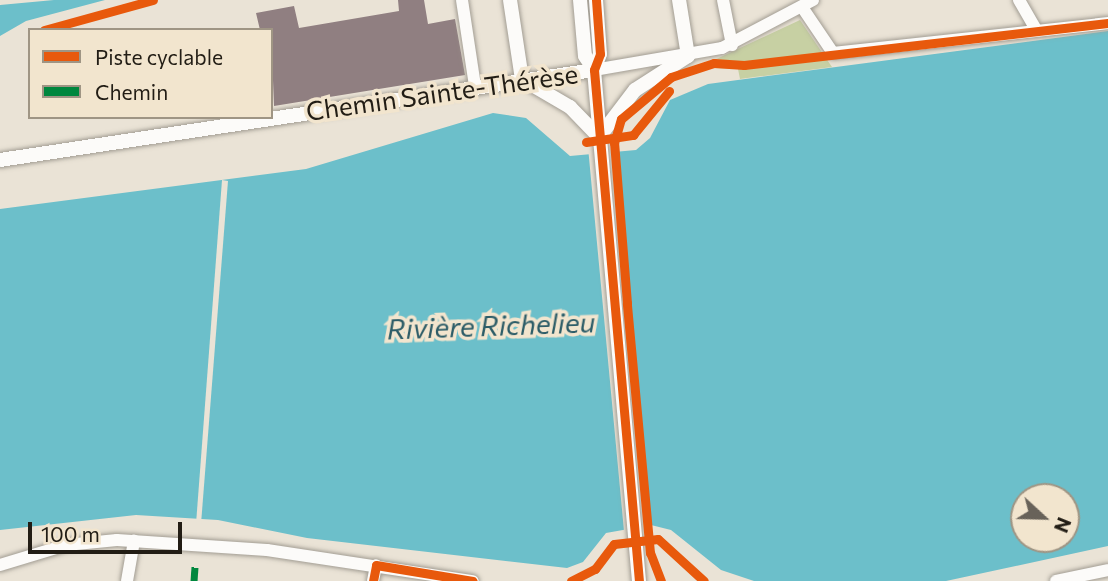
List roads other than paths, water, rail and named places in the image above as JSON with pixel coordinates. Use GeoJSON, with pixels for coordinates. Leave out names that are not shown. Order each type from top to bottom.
{"type":"FeatureCollection","features":[{"type":"Feature","properties":{"kind":"main road"},"geometry":{"type":"LineString","coordinates":[[510,0],[522,79],[564,102],[599,137]]}},
{"type":"Feature","properties":{"kind":"main road"},"geometry":{"type":"LineString","coordinates":[[580,0],[585,56],[594,70]]}},
{"type":"Feature","properties":{"kind":"main road"},"geometry":{"type":"LineString","coordinates":[[596,0],[600,54],[594,70],[639,578]]}},
{"type":"Feature","properties":{"kind":"main road"},"geometry":{"type":"LineString","coordinates":[[599,137],[635,90],[688,56],[679,0]]}},
{"type":"Feature","properties":{"kind":"main road","name":"Chemin Sainte-Thérèse"},"geometry":{"type":"LineString","coordinates":[[273,117],[594,70]]}},
{"type":"Feature","properties":{"kind":"main road","name":"Chemin Sainte-Thérèse"},"geometry":{"type":"LineString","coordinates":[[0,160],[263,119]]}},
{"type":"Feature","properties":{"kind":"street"},"geometry":{"type":"LineString","coordinates":[[462,0],[475,86]]}},
{"type":"Feature","properties":{"kind":"street"},"geometry":{"type":"LineString","coordinates":[[723,0],[732,45]]}},
{"type":"Feature","properties":{"kind":"street"},"geometry":{"type":"LineString","coordinates":[[1019,0],[1036,30]]}},
{"type":"Feature","properties":{"kind":"street"},"geometry":{"type":"LineString","coordinates":[[594,70],[688,56],[732,45],[808,4],[833,53],[1108,23]]}},
{"type":"Feature","properties":{"kind":"street"},"geometry":{"type":"LineString","coordinates":[[127,581],[134,541]]}},
{"type":"Feature","properties":{"kind":"street"},"geometry":{"type":"LineString","coordinates":[[0,565],[78,543],[134,541],[376,565],[473,581]]}},
{"type":"Feature","properties":{"kind":"street"},"geometry":{"type":"LineString","coordinates":[[373,581],[376,565]]}},
{"type":"Feature","properties":{"kind":"street"},"geometry":{"type":"LineString","coordinates":[[1056,581],[1108,570]]}},
{"type":"Feature","properties":{"kind":"water"},"geometry":{"type":"Polygon","coordinates":[[[54,0],[105,0],[26,21],[0,36],[0,5],[54,0]]]}},
{"type":"Feature","properties":{"kind":"water","name":"Rivière Richelieu"},"geometry":{"type":"Polygon","coordinates":[[[1108,31],[1108,546],[1080,552],[1080,483],[1010,483],[1010,553],[1076,553],[946,581],[754,581],[721,570],[671,530],[651,525],[606,533],[583,562],[567,568],[307,538],[218,520],[136,515],[0,530],[0,209],[306,169],[493,113],[526,118],[570,156],[636,150],[650,138],[670,100],[708,84],[1108,31]]]}}]}
